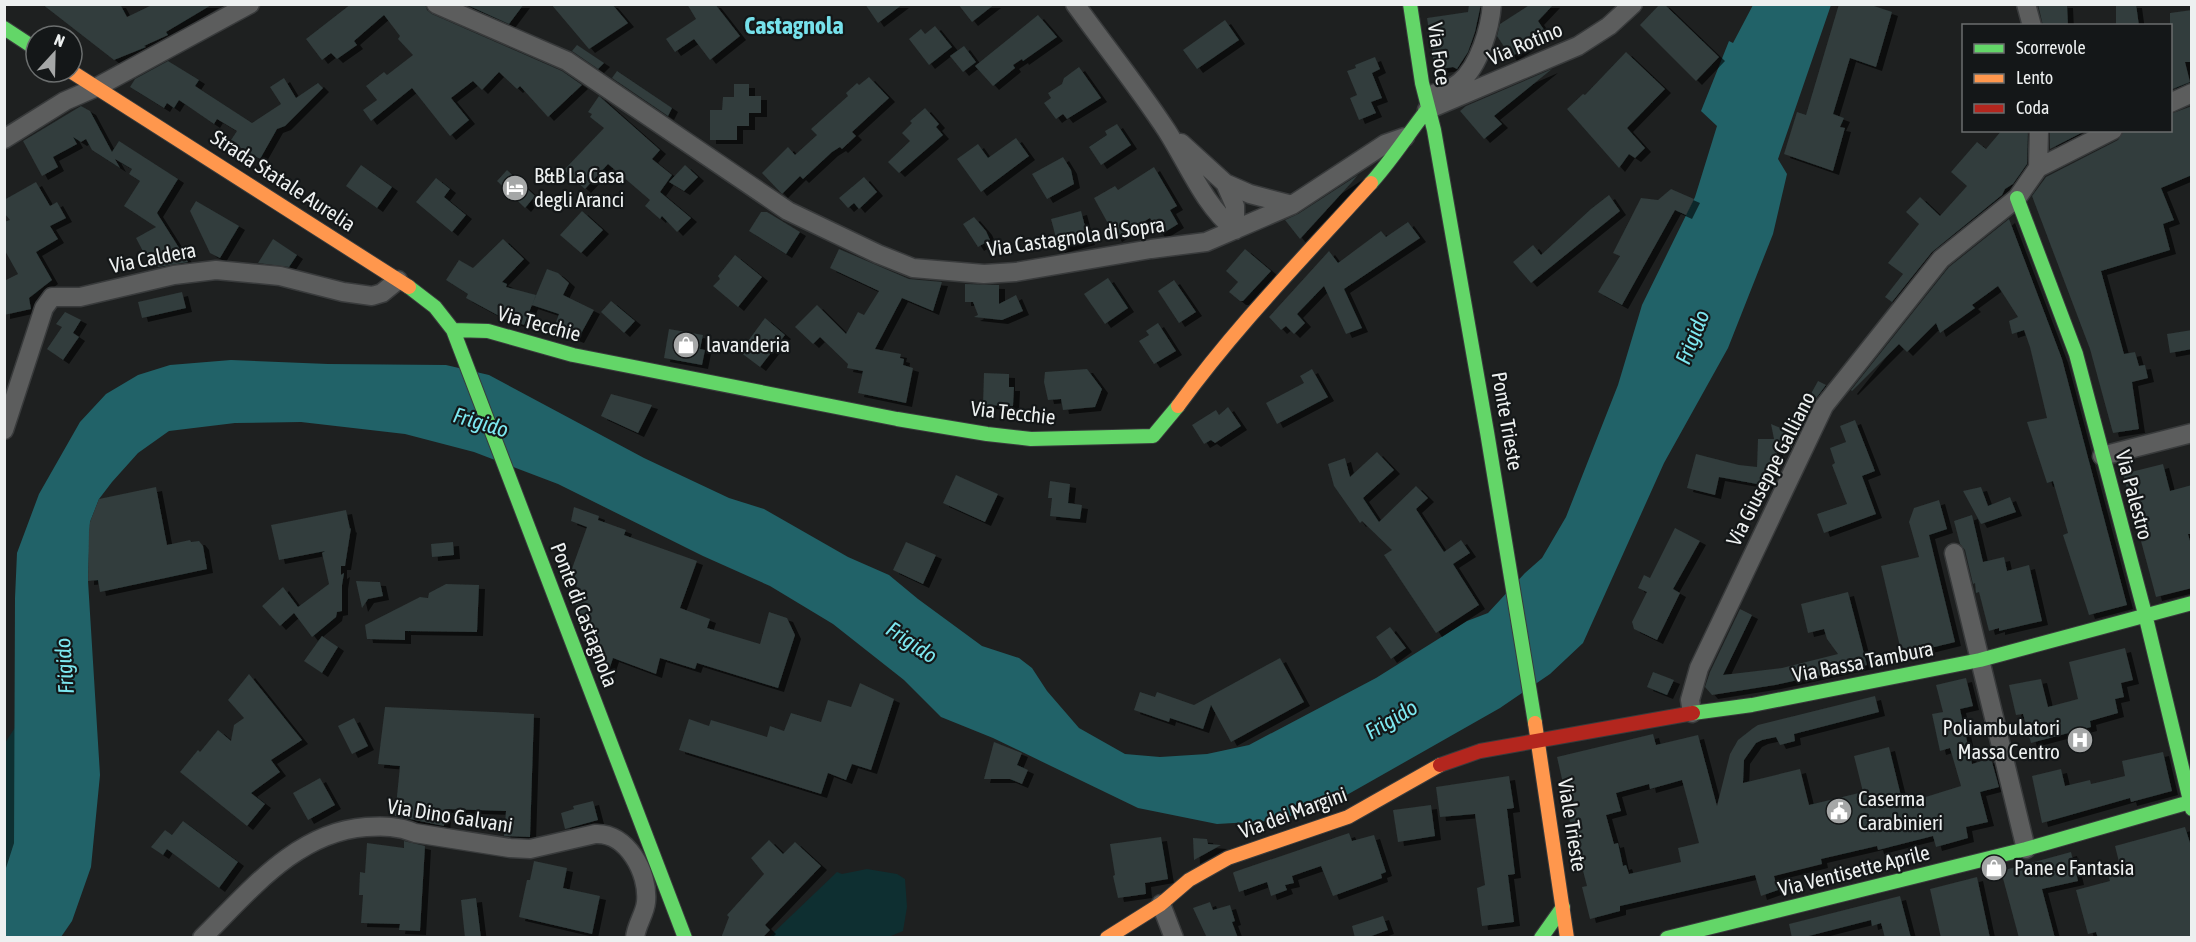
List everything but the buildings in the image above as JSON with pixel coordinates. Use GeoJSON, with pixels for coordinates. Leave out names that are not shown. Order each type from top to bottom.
{"type":"FeatureCollection","features":[{"type":"Feature","properties":{"kind":"street"},"geometry":{"type":"LineString","coordinates":[[4,139],[65,101],[97,87],[250,4]]}},
{"type":"Feature","properties":{"kind":"street","name":"Via Castagnola di Sopra"},"geometry":{"type":"LineString","coordinates":[[436,4],[567,61],[788,211],[913,268],[984,273],[1016,272],[1206,242],[1292,205],[1385,144],[1405,137]]}},
{"type":"Feature","properties":{"kind":"street"},"geometry":{"type":"LineString","coordinates":[[1076,4],[1167,131],[1198,184],[1225,222],[1234,230]]}},
{"type":"Feature","properties":{"kind":"street","name":"Via Foce"},"geometry":{"type":"LineString","coordinates":[[1410,4],[1425,103]]}},
{"type":"Feature","properties":{"kind":"street"},"geometry":{"type":"LineString","coordinates":[[1425,103],[1461,82],[1466,75],[1483,46],[1490,25],[1492,4]]}},
{"type":"Feature","properties":{"kind":"street","name":"Via Rotino"},"geometry":{"type":"LineString","coordinates":[[1425,103],[1578,46],[1609,26],[1633,4]]}},
{"type":"Feature","properties":{"kind":"street"},"geometry":{"type":"LineString","coordinates":[[2026,4],[2032,24]]}},
{"type":"Feature","properties":{"kind":"street"},"geometry":{"type":"LineString","coordinates":[[4,28],[24,41]]}},
{"type":"Feature","properties":{"kind":"street","name":"Strada Statale Aurelia"},"geometry":{"type":"LineString","coordinates":[[84,79],[428,299],[441,311],[455,335]]}},
{"type":"Feature","properties":{"kind":"street"},"geometry":{"type":"LineString","coordinates":[[2172,102],[2192,93]]}},
{"type":"Feature","properties":{"kind":"street","name":"Ponte Trieste"},"geometry":{"type":"LineString","coordinates":[[1425,103],[1434,130],[1535,720]]}},
{"type":"Feature","properties":{"kind":"street","name":"Via Tecchie"},"geometry":{"type":"LineString","coordinates":[[455,335],[489,331],[573,355],[897,419],[987,434],[1030,439],[1152,436],[1166,422],[1188,388],[1218,352],[1384,169],[1425,103]]}},
{"type":"Feature","properties":{"kind":"street"},"geometry":{"type":"LineString","coordinates":[[1167,131],[1225,183],[1250,194],[1292,205]]}},
{"type":"Feature","properties":{"kind":"street"},"geometry":{"type":"LineString","coordinates":[[2039,132],[2038,168],[2109,132]]}},
{"type":"Feature","properties":{"kind":"street","name":"Via Giuseppe Galliano"},"geometry":{"type":"LineString","coordinates":[[1692,713],[1690,700],[1699,668],[1824,406],[1941,259],[2017,198],[2038,168]]}},
{"type":"Feature","properties":{"kind":"street"},"geometry":{"type":"LineString","coordinates":[[1225,183],[1235,206],[1234,230]]}},
{"type":"Feature","properties":{"kind":"street","name":"Via Palestro"},"geometry":{"type":"LineString","coordinates":[[2017,198],[2076,354],[2145,614],[2191,806]]}},
{"type":"Feature","properties":{"kind":"street","name":"Via Caldera"},"geometry":{"type":"LineString","coordinates":[[4,430],[44,308],[52,297],[80,297],[174,275],[216,270],[280,276],[343,292],[372,296],[382,293],[398,280]]}},
{"type":"Feature","properties":{"kind":"street","name":"Ponte di Castagnola"},"geometry":{"type":"LineString","coordinates":[[455,335],[685,938]]}},
{"type":"Feature","properties":{"kind":"street"},"geometry":{"type":"LineString","coordinates":[[2102,456],[2192,433]]}},
{"type":"Feature","properties":{"kind":"street"},"geometry":{"type":"LineString","coordinates":[[1954,552],[2026,849]]}},
{"type":"Feature","properties":{"kind":"street","name":"Via Bassa Tambura"},"geometry":{"type":"LineString","coordinates":[[1538,742],[1692,713],[1752,705],[1980,660],[2192,603]]}},
{"type":"Feature","properties":{"kind":"street","name":"Viale Trieste"},"geometry":{"type":"LineString","coordinates":[[1535,720],[1567,938]]}},
{"type":"Feature","properties":{"kind":"street","name":"Via dei Margini"},"geometry":{"type":"LineString","coordinates":[[1107,938],[1161,904],[1189,880],[1228,858],[1348,817],[1437,766],[1480,751],[1538,742]]}},
{"type":"Feature","properties":{"kind":"street","name":"Via Ventisette Aprile"},"geometry":{"type":"LineString","coordinates":[[1667,938],[1739,930],[2026,849],[2191,806]]}},
{"type":"Feature","properties":{"kind":"street","name":"Via Dino Galvani"},"geometry":{"type":"LineString","coordinates":[[202,938],[263,878],[309,843],[355,828],[385,826],[427,835],[530,849],[604,833],[624,844],[636,862],[647,887],[646,905],[636,926],[635,938]]}},
{"type":"Feature","properties":{"kind":"street"},"geometry":{"type":"LineString","coordinates":[[1161,904],[1174,938]]}},
{"type":"Feature","properties":{"kind":"street"},"geometry":{"type":"LineString","coordinates":[[1541,938],[1563,907]]}},
{"type":"Feature","properties":{"kind":"shaded area"},"geometry":{"type":"Polygon","coordinates":[[[16,726],[14,843],[5,871],[5,743],[16,726]]]}},
{"type":"Feature","properties":{"kind":"shaded area"},"geometry":{"type":"Polygon","coordinates":[[[867,869],[897,874],[905,879],[907,907],[903,931],[886,938],[769,937],[837,872],[842,874],[867,869]]]}},
{"type":"Feature","properties":{"kind":"water","name":"Frigido"},"geometry":{"type":"Polygon","coordinates":[[[1753,5],[1831,5],[1778,159],[1787,174],[1773,234],[1728,348],[1664,463],[1583,643],[1550,674],[1500,708],[1322,809],[1268,821],[1217,824],[1138,808],[993,738],[941,717],[904,680],[833,624],[770,586],[703,556],[558,484],[474,452],[405,434],[301,422],[235,423],[169,431],[138,453],[99,499],[90,522],[88,581],[100,775],[91,867],[72,921],[61,937],[5,938],[5,871],[14,843],[17,553],[39,494],[80,422],[106,394],[138,375],[170,365],[231,360],[446,365],[489,375],[644,458],[729,498],[764,509],[848,557],[889,575],[982,646],[1019,658],[1032,668],[1047,691],[1079,728],[1125,754],[1160,757],[1207,754],[1249,745],[1376,678],[1467,621],[1488,613],[1542,558],[1566,517],[1618,385],[1642,305],[1695,197],[1717,126],[1701,111],[1729,41],[1733,43],[1753,5]]]}},
{"type":"Feature","properties":{"kind":"traffic: fast"},"geometry":{"type":"LineString","coordinates":[[1410,4],[1422,83],[1434,130],[1487,432],[1535,723]]}},
{"type":"Feature","properties":{"kind":"traffic: fast"},"geometry":{"type":"LineString","coordinates":[[4,28],[24,41]]}},
{"type":"Feature","properties":{"kind":"traffic: fast"},"geometry":{"type":"LineString","coordinates":[[1371,183],[1427,110]]}},
{"type":"Feature","properties":{"kind":"traffic: fast"},"geometry":{"type":"LineString","coordinates":[[2017,198],[2076,354],[2145,614],[2192,809]]}},
{"type":"Feature","properties":{"kind":"traffic: fast"},"geometry":{"type":"LineString","coordinates":[[409,287],[435,307],[453,330],[685,938]]}},
{"type":"Feature","properties":{"kind":"traffic: fast"},"geometry":{"type":"LineString","coordinates":[[453,330],[488,331],[573,355],[897,419],[1031,439],[1153,436],[1178,406]]}},
{"type":"Feature","properties":{"kind":"traffic: fast"},"geometry":{"type":"LineString","coordinates":[[1693,713],[1752,705],[1980,660],[2192,603]]}},
{"type":"Feature","properties":{"kind":"traffic: fast"},"geometry":{"type":"LineString","coordinates":[[1667,938],[2026,849],[2190,802]]}},
{"type":"Feature","properties":{"kind":"traffic: fast"},"geometry":{"type":"LineString","coordinates":[[1541,938],[1563,907]]}},
{"type":"Feature","properties":{"kind":"traffic: slow"},"geometry":{"type":"LineString","coordinates":[[84,80],[409,287]]}},
{"type":"Feature","properties":{"kind":"traffic: slow"},"geometry":{"type":"LineString","coordinates":[[1178,406],[1247,320],[1371,183]]}},
{"type":"Feature","properties":{"kind":"traffic: slow"},"geometry":{"type":"LineString","coordinates":[[1535,723],[1567,938]]}},
{"type":"Feature","properties":{"kind":"traffic: slow"},"geometry":{"type":"LineString","coordinates":[[1107,938],[1161,904],[1189,880],[1228,858],[1348,817],[1440,765]]}},
{"type":"Feature","properties":{"kind":"traffic: jam"},"geometry":{"type":"LineString","coordinates":[[1440,765],[1480,751],[1693,713]]}},
{"type":"Feature","properties":{"kind":"place","name":"B&B La Casa degli Aranci"},"geometry":{"type":"Point","coordinates":[515,188]}},
{"type":"Feature","properties":{"kind":"place","name":"lavanderia"},"geometry":{"type":"Point","coordinates":[686,345]}},
{"type":"Feature","properties":{"kind":"place","name":"Poliambulatori Massa Centro"},"geometry":{"type":"Point","coordinates":[2080,740]}},
{"type":"Feature","properties":{"kind":"place","name":"Caserma Carabinieri"},"geometry":{"type":"Point","coordinates":[1839,811]}},
{"type":"Feature","properties":{"kind":"place","name":"Pane e Fantasia"},"geometry":{"type":"Point","coordinates":[1994,868]}},
{"type":"Feature","properties":{"kind":"district","name":"Castagnola"},"geometry":{"type":"Point","coordinates":[794,26]}}]}
